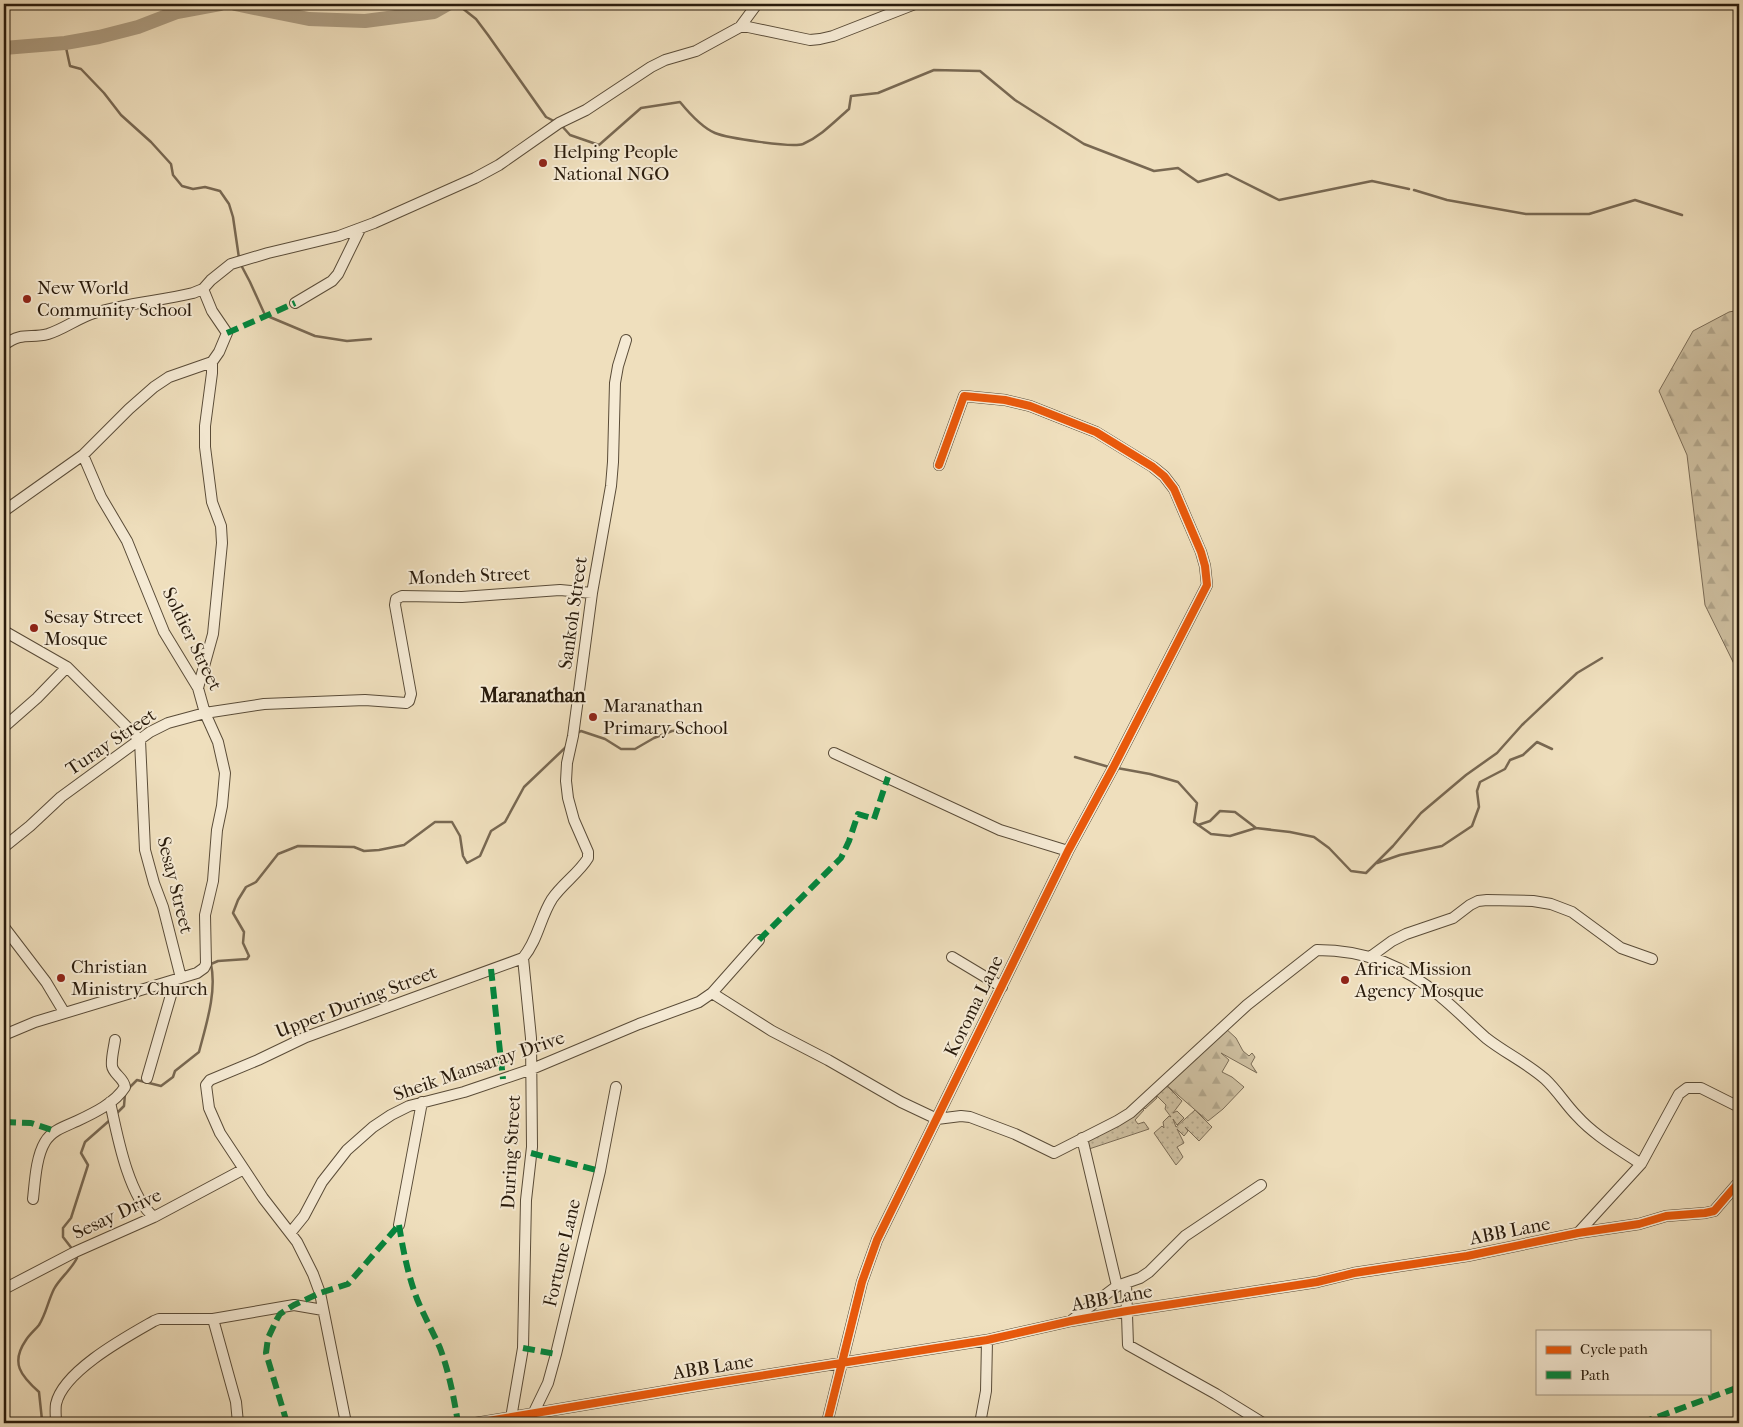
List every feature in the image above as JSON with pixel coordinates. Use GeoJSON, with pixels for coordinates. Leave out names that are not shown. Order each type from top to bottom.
{"type":"FeatureCollection","features":[{"type":"Feature","properties":{"kind":"street"},"geometry":{"type":"LineString","coordinates":[[740,28],[758,4]]}},
{"type":"Feature","properties":{"kind":"street"},"geometry":{"type":"LineString","coordinates":[[4,345],[22,336],[50,333],[76,320],[103,311],[179,296],[203,289],[231,264],[360,229],[500,165],[559,124],[581,113],[651,66],[696,51],[740,28],[748,27],[810,40],[820,40],[915,4]]}},
{"type":"Feature","properties":{"kind":"street"},"geometry":{"type":"LineString","coordinates":[[295,303],[332,281],[338,274],[360,229]]}},
{"type":"Feature","properties":{"kind":"street"},"geometry":{"type":"LineString","coordinates":[[198,688],[213,634],[222,543],[220,526],[212,502],[205,447],[205,426],[212,362],[219,352],[227,333],[212,311],[203,289]]}},
{"type":"Feature","properties":{"kind":"street","name":"Sankoh Street"},"geometry":{"type":"LineString","coordinates":[[523,958],[532,947],[544,914],[554,897],[588,858],[588,852],[574,820],[568,798],[567,764],[575,728],[592,593],[612,478],[615,383],[626,340]]}},
{"type":"Feature","properties":{"kind":"street"},"geometry":{"type":"LineString","coordinates":[[4,511],[83,455],[154,387],[169,377],[212,362]]}},
{"type":"Feature","properties":{"kind":"street","name":"Koroma Lane"},"geometry":{"type":"LineString","coordinates":[[827,1423],[862,1282],[877,1240],[1068,851],[1113,768],[1206,585],[1205,566],[1201,552],[1177,495],[1164,476],[1153,467],[1096,432],[1030,406],[1005,400],[964,396],[939,465]]}},
{"type":"Feature","properties":{"kind":"street","name":"Soldier Street"},"geometry":{"type":"LineString","coordinates":[[83,455],[101,497],[127,541],[164,632],[198,688],[205,713],[218,742],[225,773],[222,806],[217,830],[213,880],[205,916],[207,959],[204,968],[197,973],[181,978]]}},
{"type":"Feature","properties":{"kind":"street","name":"Mondeh Street"},"geometry":{"type":"LineString","coordinates":[[406,703],[411,694],[395,605],[396,599],[402,596],[462,597],[560,590],[592,593]]}},
{"type":"Feature","properties":{"kind":"street"},"geometry":{"type":"LineString","coordinates":[[4,631],[67,667],[140,740]]}},
{"type":"Feature","properties":{"kind":"street"},"geometry":{"type":"LineString","coordinates":[[4,726],[67,667]]}},
{"type":"Feature","properties":{"kind":"street","name":"Turay Street"},"geometry":{"type":"LineString","coordinates":[[4,847],[61,797],[140,740],[168,723],[205,713],[264,704],[366,700],[406,703]]}},
{"type":"Feature","properties":{"kind":"street","name":"Sesay Street"},"geometry":{"type":"LineString","coordinates":[[140,740],[145,850],[168,925],[181,978]]}},
{"type":"Feature","properties":{"kind":"street"},"geometry":{"type":"LineString","coordinates":[[834,752],[1000,830],[1068,851]]}},
{"type":"Feature","properties":{"kind":"street"},"geometry":{"type":"LineString","coordinates":[[1370,957],[1392,941],[1406,934],[1453,918],[1470,905],[1486,900],[1533,901],[1551,904],[1572,912],[1621,948],[1652,959]]}},
{"type":"Feature","properties":{"kind":"street"},"geometry":{"type":"LineString","coordinates":[[4,927],[46,982],[64,1012]]}},
{"type":"Feature","properties":{"kind":"street","name":"Sheik Mansaray Drive"},"geometry":{"type":"LineString","coordinates":[[291,1232],[304,1216],[322,1182],[347,1150],[373,1127],[391,1115],[409,1106],[464,1092],[532,1069],[639,1024],[699,1002],[712,993],[759,940]]}},
{"type":"Feature","properties":{"kind":"street"},"geometry":{"type":"LineString","coordinates":[[712,993],[772,1031],[937,1120],[961,1116],[970,1118],[1015,1134],[1054,1153],[1130,1113],[1247,1005],[1317,950],[1351,952],[1403,969],[1418,979],[1487,1038],[1546,1080],[1577,1116],[1592,1130],[1641,1164]]}},
{"type":"Feature","properties":{"kind":"street"},"geometry":{"type":"LineString","coordinates":[[952,957],[1002,987]]}},
{"type":"Feature","properties":{"kind":"street","name":"During Street"},"geometry":{"type":"LineString","coordinates":[[511,1418],[523,1348],[526,1200],[532,1147],[531,1038],[523,958]]}},
{"type":"Feature","properties":{"kind":"street","name":"Upper During Street"},"geometry":{"type":"LineString","coordinates":[[244,1169],[214,1122],[209,1108],[206,1085],[210,1080],[306,1037],[523,958]]}},
{"type":"Feature","properties":{"kind":"street"},"geometry":{"type":"LineString","coordinates":[[4,1035],[64,1012],[181,978]]}},
{"type":"Feature","properties":{"kind":"street"},"geometry":{"type":"LineString","coordinates":[[147,1078],[171,996],[166,983]]}},
{"type":"Feature","properties":{"kind":"street"},"geometry":{"type":"LineString","coordinates":[[33,1199],[40,1152],[45,1141],[55,1131],[82,1119],[110,1102],[125,1087],[123,1080],[113,1069],[112,1064],[116,1040]]}},
{"type":"Feature","properties":{"kind":"street","name":"Fortune Lane"},"geometry":{"type":"LineString","coordinates":[[532,1419],[548,1382],[556,1354],[600,1171],[616,1087]]}},
{"type":"Feature","properties":{"kind":"street"},"geometry":{"type":"LineString","coordinates":[[1578,1233],[1641,1164],[1679,1094],[1687,1088],[1700,1088],[1739,1107]]}},
{"type":"Feature","properties":{"kind":"street"},"geometry":{"type":"LineString","coordinates":[[110,1102],[127,1172],[144,1205],[154,1217]]}},
{"type":"Feature","properties":{"kind":"street"},"geometry":{"type":"LineString","coordinates":[[399,1225],[422,1102]]}},
{"type":"Feature","properties":{"kind":"street"},"geometry":{"type":"LineString","coordinates":[[1082,1138],[1127,1311],[1128,1345],[1216,1394],[1263,1423]]}},
{"type":"Feature","properties":{"kind":"street"},"geometry":{"type":"LineString","coordinates":[[244,1169],[263,1198],[291,1232],[313,1274],[323,1310],[346,1423]]}},
{"type":"Feature","properties":{"kind":"street","name":"Sesay Drive"},"geometry":{"type":"LineString","coordinates":[[4,1289],[75,1252],[154,1217],[244,1169]]}},
{"type":"Feature","properties":{"kind":"street","name":"ABB Lane"},"geometry":{"type":"LineString","coordinates":[[476,1423],[511,1418],[532,1419],[693,1386],[987,1340],[1071,1321],[1127,1311],[1317,1282],[1364,1272],[1467,1256],[1578,1233],[1639,1224],[1666,1216],[1705,1213],[1714,1210],[1739,1182]]}},
{"type":"Feature","properties":{"kind":"street"},"geometry":{"type":"LineString","coordinates":[[1071,1321],[1121,1285],[1140,1278],[1149,1272],[1185,1236],[1261,1185]]}},
{"type":"Feature","properties":{"kind":"street"},"geometry":{"type":"LineString","coordinates":[[56,1423],[56,1404],[66,1386],[88,1362],[108,1348],[159,1319],[213,1319],[294,1306],[323,1310]]}},
{"type":"Feature","properties":{"kind":"street"},"geometry":{"type":"LineString","coordinates":[[213,1319],[236,1402],[238,1423]]}},
{"type":"Feature","properties":{"kind":"street"},"geometry":{"type":"LineString","coordinates":[[981,1418],[986,1391],[987,1340]]}},
{"type":"Feature","properties":{"kind":"green space"},"geometry":{"type":"Polygon","coordinates":[[[1739,310],[1739,674],[1705,605],[1687,455],[1659,391],[1693,331],[1729,312],[1739,310]]]}},
{"type":"Feature","properties":{"kind":"green space"},"geometry":{"type":"Polygon","coordinates":[[[1224,1027],[1236,1038],[1243,1051],[1249,1056],[1252,1053],[1255,1057],[1251,1064],[1257,1073],[1221,1053],[1229,1060],[1222,1072],[1232,1077],[1244,1087],[1223,1109],[1208,1121],[1164,1083],[1224,1027]]]}},
{"type":"Feature","properties":{"kind":"green space"},"geometry":{"type":"Polygon","coordinates":[[[1164,1083],[1182,1101],[1173,1113],[1177,1111],[1184,1118],[1177,1125],[1173,1119],[1176,1127],[1195,1110],[1212,1127],[1199,1141],[1185,1127],[1188,1131],[1184,1136],[1177,1129],[1184,1143],[1177,1147],[1183,1157],[1176,1165],[1154,1133],[1162,1126],[1164,1128],[1163,1122],[1169,1116],[1171,1117],[1165,1109],[1166,1105],[1156,1095],[1157,1098],[1145,1109],[1141,1105],[1164,1083]]]}},
{"type":"Feature","properties":{"kind":"green space"},"geometry":{"type":"Polygon","coordinates":[[[1140,1107],[1144,1110],[1135,1120],[1138,1124],[1144,1122],[1149,1129],[1089,1149],[1086,1139],[1140,1107]]]}},
{"type":"Feature","properties":{"kind":"waterway"},"geometry":{"type":"LineString","coordinates":[[4,48],[65,43],[99,37],[138,27],[177,12],[220,4]]}},
{"type":"Feature","properties":{"kind":"waterway"},"geometry":{"type":"LineString","coordinates":[[235,4],[309,19],[365,21],[434,12],[448,4]]}},
{"type":"Feature","properties":{"kind":"waterway"},"geometry":{"type":"LineString","coordinates":[[457,4],[476,19],[546,117],[556,122]]}},
{"type":"Feature","properties":{"kind":"waterway"},"geometry":{"type":"LineString","coordinates":[[65,43],[70,66],[81,69],[104,93],[121,115],[151,142],[171,164],[173,175],[182,186],[193,189],[205,187],[220,191],[229,204],[233,217],[239,258]]}},
{"type":"Feature","properties":{"kind":"waterway"},"geometry":{"type":"LineString","coordinates":[[561,125],[570,135],[599,145],[641,108],[680,102],[700,123],[715,133],[759,142],[797,145],[816,137],[849,109],[851,96],[878,93],[934,70],[980,71],[1015,100],[1084,144],[1154,171],[1178,168],[1198,182],[1227,174],[1279,200],[1372,181],[1409,189]]}},
{"type":"Feature","properties":{"kind":"waterway"},"geometry":{"type":"LineString","coordinates":[[1414,190],[1447,200],[1526,214],[1589,214],[1635,200],[1682,215]]}},
{"type":"Feature","properties":{"kind":"waterway"},"geometry":{"type":"LineString","coordinates":[[240,263],[265,315],[315,336],[347,341],[371,339]]}},
{"type":"Feature","properties":{"kind":"waterway"},"geometry":{"type":"LineString","coordinates":[[1117,768],[1150,774],[1178,782],[1197,803],[1194,822],[1211,834],[1230,836],[1256,828],[1314,837],[1329,848],[1351,871],[1366,873],[1393,846],[1421,813],[1466,775],[1497,753],[1522,725],[1577,673],[1602,658]]}},
{"type":"Feature","properties":{"kind":"waterway"},"geometry":{"type":"LineString","coordinates":[[576,734],[581,731],[605,739],[621,749],[635,749],[654,738],[672,731],[687,729]]}},
{"type":"Feature","properties":{"kind":"waterway"},"geometry":{"type":"LineString","coordinates":[[1377,863],[1400,855],[1442,846],[1472,826],[1479,807],[1477,791],[1480,782],[1505,769],[1510,760],[1523,755],[1537,742],[1552,749]]}},
{"type":"Feature","properties":{"kind":"waterway"},"geometry":{"type":"LineString","coordinates":[[128,1089],[137,1080],[161,1086],[173,1077],[175,1071],[199,1052],[212,997],[211,964],[218,961],[247,959],[249,956],[243,943],[244,932],[233,913],[246,887],[256,882],[278,854],[298,846],[354,847],[364,851],[379,850],[404,845],[435,822],[452,822],[460,836],[463,856],[467,863],[480,856],[491,831],[505,822],[524,787],[567,746]]}},
{"type":"Feature","properties":{"kind":"waterway"},"geometry":{"type":"LineString","coordinates":[[1075,757],[1109,767]]}},
{"type":"Feature","properties":{"kind":"waterway"},"geometry":{"type":"LineString","coordinates":[[1198,825],[1210,821],[1220,811],[1235,812],[1256,828]]}},
{"type":"Feature","properties":{"kind":"waterway"},"geometry":{"type":"LineString","coordinates":[[116,1114],[124,1106],[125,1094]]}},
{"type":"Feature","properties":{"kind":"waterway"},"geometry":{"type":"LineString","coordinates":[[73,1250],[63,1237],[63,1228],[71,1218],[88,1165],[81,1153],[85,1142],[110,1120]]}},
{"type":"Feature","properties":{"kind":"waterway"},"geometry":{"type":"LineString","coordinates":[[38,1423],[42,1420],[39,1392],[23,1375],[18,1362],[19,1356],[26,1340],[39,1325],[54,1289],[77,1258],[75,1254]]}},
{"type":"Feature","properties":{"kind":"marked path"},"geometry":{"type":"LineString","coordinates":[[227,333],[295,303]]}},
{"type":"Feature","properties":{"kind":"marked path"},"geometry":{"type":"LineString","coordinates":[[759,940],[841,858],[858,814],[874,819],[888,777]]}},
{"type":"Feature","properties":{"kind":"marked path"},"geometry":{"type":"LineString","coordinates":[[491,969],[503,1079]]}},
{"type":"Feature","properties":{"kind":"marked path"},"geometry":{"type":"LineString","coordinates":[[4,1122],[31,1123],[55,1131]]}},
{"type":"Feature","properties":{"kind":"marked path"},"geometry":{"type":"LineString","coordinates":[[531,1153],[600,1171]]}},
{"type":"Feature","properties":{"kind":"marked path"},"geometry":{"type":"LineString","coordinates":[[399,1225],[414,1290],[446,1366],[458,1423]]}},
{"type":"Feature","properties":{"kind":"marked path"},"geometry":{"type":"LineString","coordinates":[[287,1423],[266,1353],[268,1338],[277,1319],[280,1314],[294,1305],[320,1293],[348,1284],[399,1225]]}},
{"type":"Feature","properties":{"kind":"marked path"},"geometry":{"type":"LineString","coordinates":[[523,1348],[556,1354]]}},
{"type":"Feature","properties":{"kind":"marked path"},"geometry":{"type":"LineString","coordinates":[[1641,1423],[1739,1387]]}},
{"type":"Feature","properties":{"kind":"cycle path"},"geometry":{"type":"LineString","coordinates":[[827,1423],[862,1282],[877,1240],[1068,851],[1207,585],[1201,552],[1174,489],[1164,476],[1153,467],[1096,432],[1030,406],[1005,400],[964,396],[939,465]]}},
{"type":"Feature","properties":{"kind":"cycle path"},"geometry":{"type":"LineString","coordinates":[[476,1423],[987,1340],[1071,1321],[1127,1311],[1317,1282],[1354,1273],[1467,1256],[1578,1233],[1639,1224],[1666,1216],[1705,1213],[1714,1211],[1739,1182]]}},
{"type":"Feature","properties":{"kind":"place","name":"Helping People National NGO"},"geometry":{"type":"Point","coordinates":[543,163]}},
{"type":"Feature","properties":{"kind":"place","name":"New World Community School"},"geometry":{"type":"Point","coordinates":[27,299]}},
{"type":"Feature","properties":{"kind":"place","name":"Sesay Street Mosque"},"geometry":{"type":"Point","coordinates":[34,628]}},
{"type":"Feature","properties":{"kind":"place","name":"Maranathan Primary School"},"geometry":{"type":"Point","coordinates":[593,717]}},
{"type":"Feature","properties":{"kind":"place","name":"Christian Ministry Church"},"geometry":{"type":"Point","coordinates":[61,978]}},
{"type":"Feature","properties":{"kind":"place","name":"Africa Mission Agency Mosque"},"geometry":{"type":"Point","coordinates":[1345,980]}},
{"type":"Feature","properties":{"kind":"district","name":"Maranathan"},"geometry":{"type":"Point","coordinates":[533,695]}}]}
